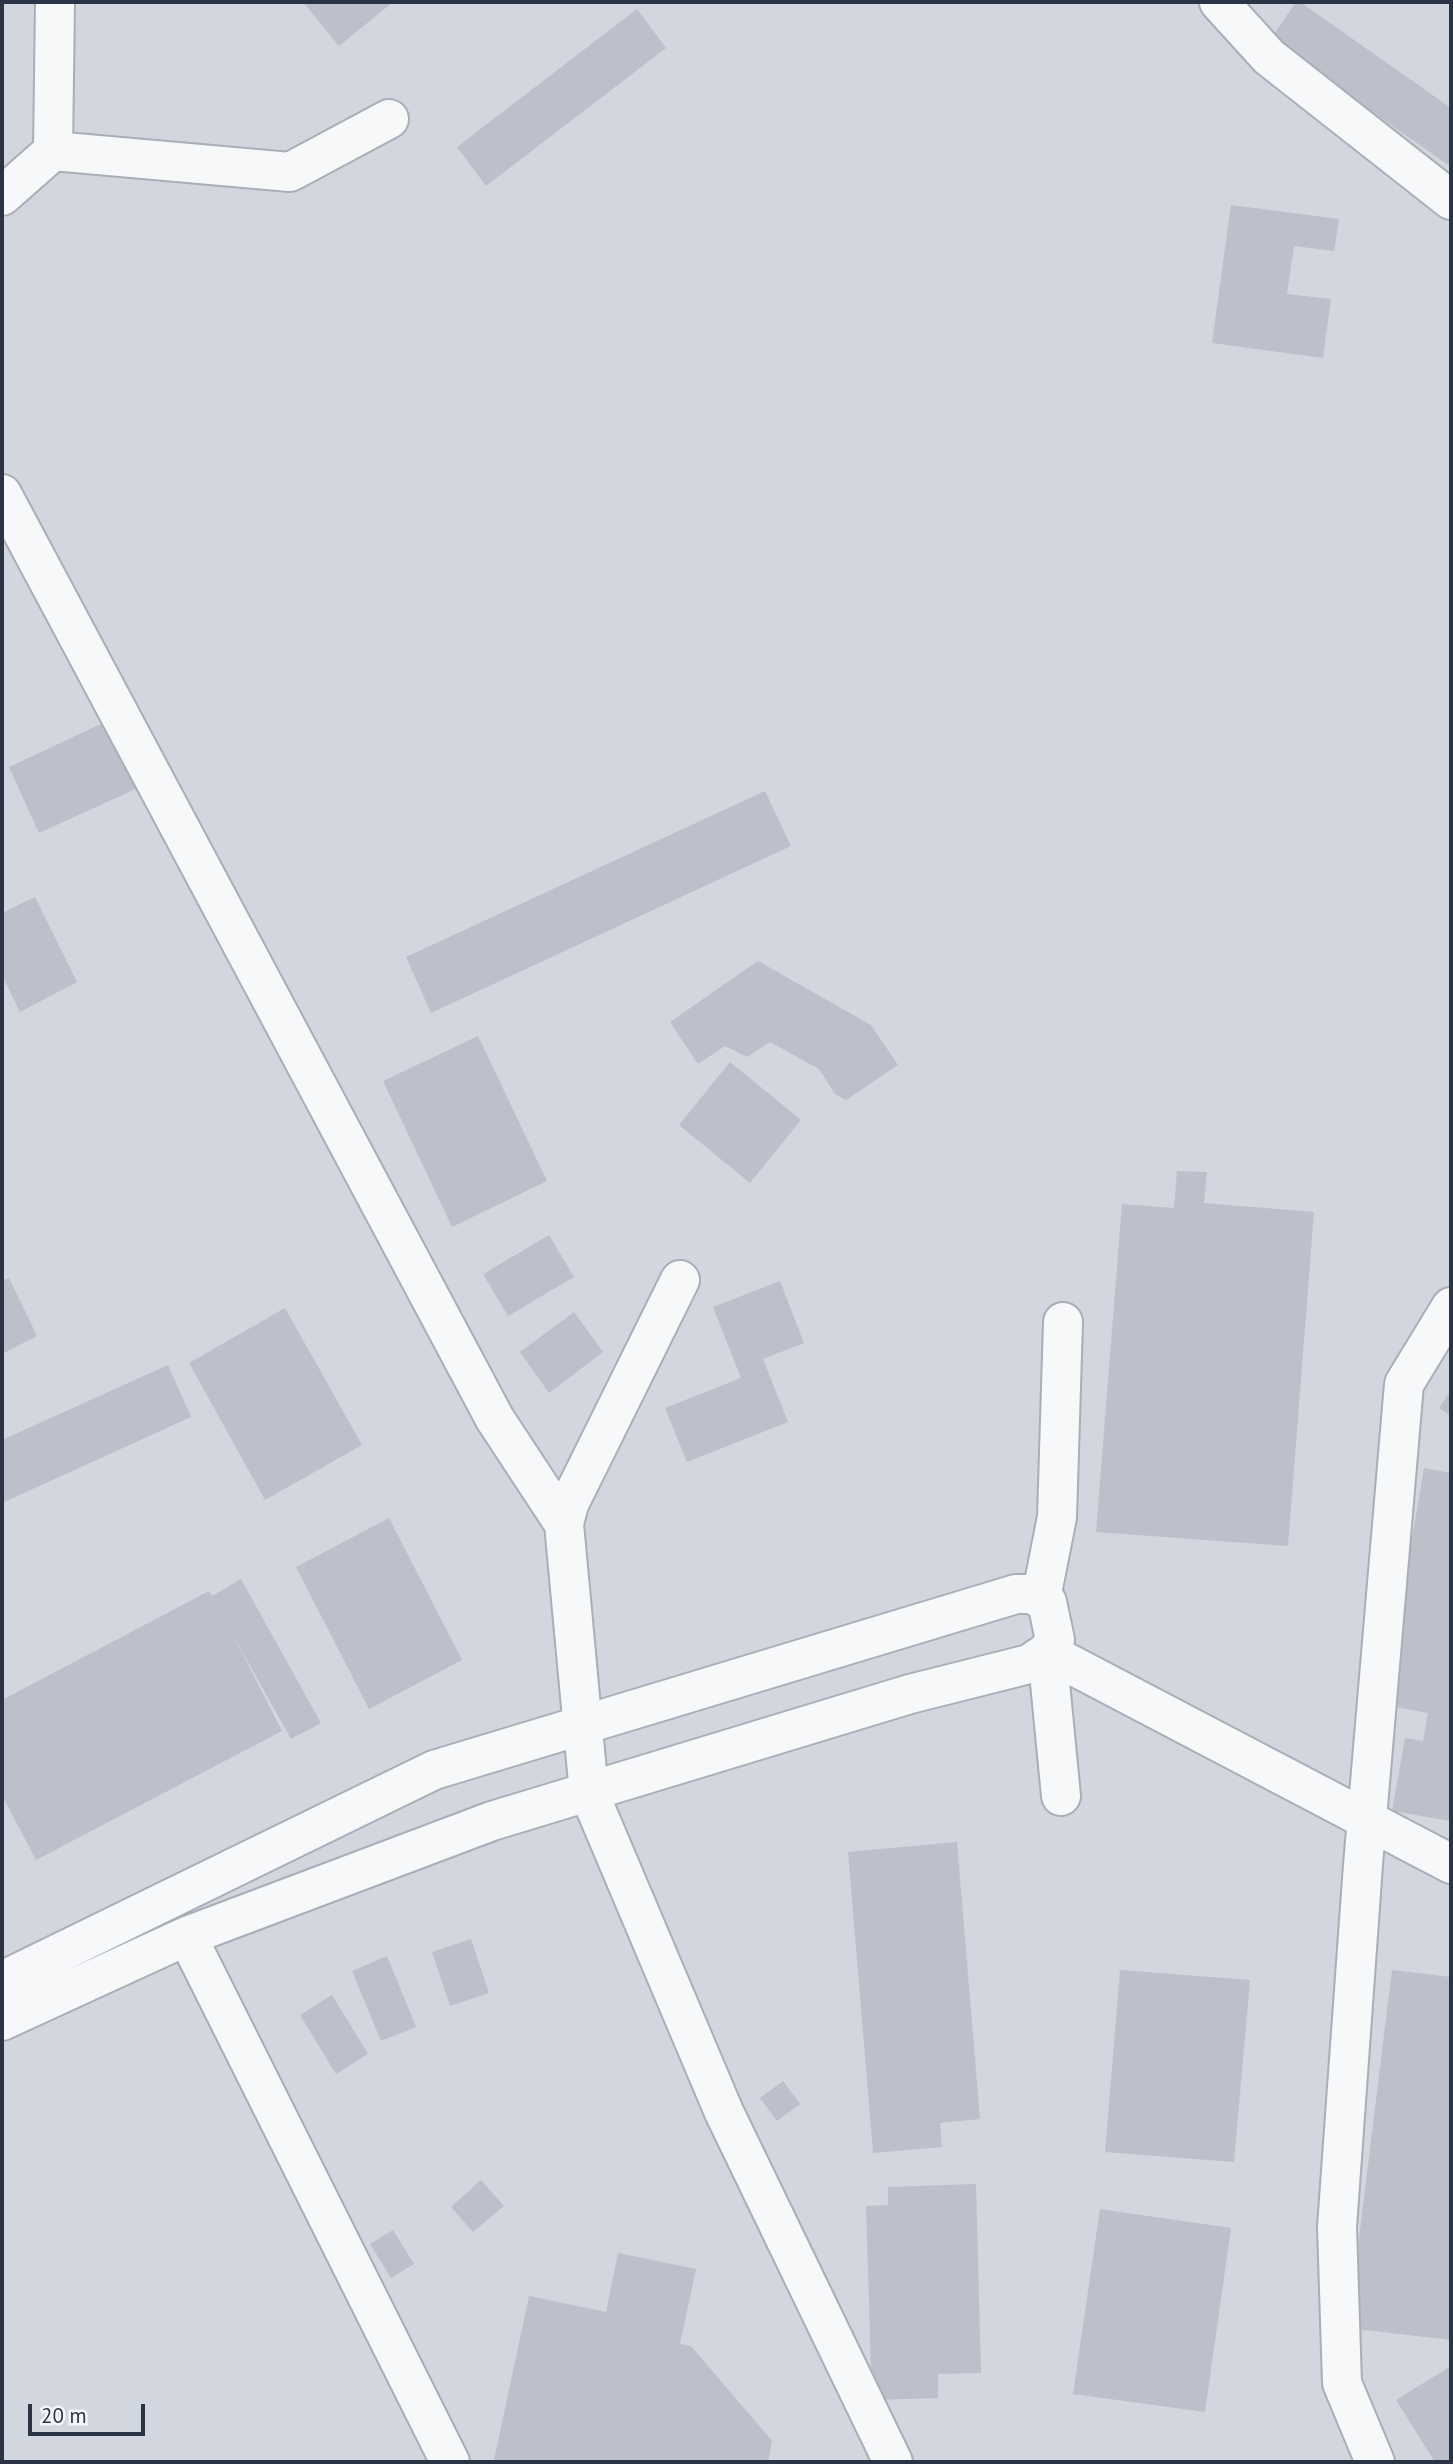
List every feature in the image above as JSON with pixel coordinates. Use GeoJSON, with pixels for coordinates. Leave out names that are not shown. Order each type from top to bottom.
{"type":"FeatureCollection","features":[{"type":"Feature","properties":{"kind":"street"},"geometry":{"type":"LineString","coordinates":[[53,151],[55,2]]}},
{"type":"Feature","properties":{"kind":"street"},"geometry":{"type":"LineString","coordinates":[[1219,2],[1269,57],[1451,200]]}},
{"type":"Feature","properties":{"kind":"street"},"geometry":{"type":"LineString","coordinates":[[2,196],[53,151],[290,172],[389,119]]}},
{"type":"Feature","properties":{"kind":"street"},"geometry":{"type":"LineString","coordinates":[[2,494],[495,1419],[564,1524]]}},
{"type":"Feature","properties":{"kind":"street"},"geometry":{"type":"LineString","coordinates":[[680,1280],[569,1504],[564,1524],[589,1793],[723,2112],[893,2462]]}},
{"type":"Feature","properties":{"kind":"street"},"geometry":{"type":"LineString","coordinates":[[1375,2462],[1342,2383],[1337,2227],[1363,1865],[1404,1384],[1451,1307]]}},
{"type":"Feature","properties":{"kind":"street"},"geometry":{"type":"LineString","coordinates":[[1041,1598],[1057,1517],[1063,1322]]}},
{"type":"Feature","properties":{"kind":"street"},"geometry":{"type":"LineString","coordinates":[[2,1981],[434,1770],[1016,1594],[1031,1594],[1047,1602],[1055,1640],[1047,1652],[1029,1664],[910,1694],[492,1821],[187,1937],[2,2021]]}},
{"type":"Feature","properties":{"kind":"street"},"geometry":{"type":"LineString","coordinates":[[1047,1652],[1451,1864]]}},
{"type":"Feature","properties":{"kind":"street"},"geometry":{"type":"LineString","coordinates":[[1047,1652],[1061,1796]]}},
{"type":"Feature","properties":{"kind":"street"},"geometry":{"type":"LineString","coordinates":[[187,1937],[450,2462]]}},
{"type":"Feature","properties":{"kind":"shaded area"},"geometry":{"type":"Polygon","coordinates":[[[2,2],[1451,2],[1451,2462],[2,2462],[2,2]]]}},
{"type":"Feature","properties":{"kind":"building"},"geometry":{"type":"Polygon","coordinates":[[[303,2],[393,2],[339,46],[303,2]]]}},
{"type":"Feature","properties":{"kind":"building"},"geometry":{"type":"Polygon","coordinates":[[[1296,2],[1300,2],[1451,108],[1451,167],[1270,40],[1296,2]]]}},
{"type":"Feature","properties":{"kind":"building"},"geometry":{"type":"Polygon","coordinates":[[[637,9],[666,48],[486,186],[457,147],[637,9]]]}},
{"type":"Feature","properties":{"kind":"building"},"geometry":{"type":"Polygon","coordinates":[[[1231,205],[1339,219],[1334,251],[1294,246],[1287,294],[1331,299],[1323,358],[1212,343],[1231,205]]]}},
{"type":"Feature","properties":{"kind":"building"},"geometry":{"type":"Polygon","coordinates":[[[118,716],[149,783],[39,833],[9,767],[118,716]]]}},
{"type":"Feature","properties":{"kind":"building"},"geometry":{"type":"Polygon","coordinates":[[[765,791],[791,846],[431,1013],[406,957],[765,791]]]}},
{"type":"Feature","properties":{"kind":"building"},"geometry":{"type":"Polygon","coordinates":[[[35,897],[77,982],[20,1012],[2,975],[2,913],[35,897]]]}},
{"type":"Feature","properties":{"kind":"building"},"geometry":{"type":"Polygon","coordinates":[[[758,961],[871,1025],[898,1065],[846,1100],[835,1094],[819,1069],[770,1042],[747,1057],[725,1046],[698,1064],[670,1022],[758,961]]]}},
{"type":"Feature","properties":{"kind":"building"},"geometry":{"type":"Polygon","coordinates":[[[478,1036],[547,1181],[452,1227],[383,1081],[478,1036]]]}},
{"type":"Feature","properties":{"kind":"building"},"geometry":{"type":"Polygon","coordinates":[[[730,1062],[801,1120],[750,1183],[679,1125],[730,1062]]]}},
{"type":"Feature","properties":{"kind":"building"},"geometry":{"type":"Polygon","coordinates":[[[1177,1171],[1207,1172],[1204,1203],[1314,1212],[1288,1546],[1096,1532],[1122,1204],[1174,1208],[1177,1171]]]}},
{"type":"Feature","properties":{"kind":"building"},"geometry":{"type":"Polygon","coordinates":[[[549,1235],[574,1277],[508,1316],[483,1274],[549,1235]]]}},
{"type":"Feature","properties":{"kind":"building"},"geometry":{"type":"Polygon","coordinates":[[[9,1278],[37,1336],[2,1354],[2,1281],[9,1278]]]}},
{"type":"Feature","properties":{"kind":"building"},"geometry":{"type":"Polygon","coordinates":[[[780,1281],[804,1343],[763,1359],[788,1422],[687,1462],[665,1408],[741,1378],[713,1307],[780,1281]]]}},
{"type":"Feature","properties":{"kind":"building"},"geometry":{"type":"Polygon","coordinates":[[[285,1308],[362,1445],[265,1500],[189,1363],[285,1308]]]}},
{"type":"Feature","properties":{"kind":"building"},"geometry":{"type":"Polygon","coordinates":[[[574,1312],[603,1352],[549,1393],[520,1352],[574,1312]]]}},
{"type":"Feature","properties":{"kind":"building"},"geometry":{"type":"Polygon","coordinates":[[[168,1365],[191,1417],[2,1503],[2,1440],[168,1365]]]}},
{"type":"Feature","properties":{"kind":"building"},"geometry":{"type":"Polygon","coordinates":[[[1451,1390],[1451,1416],[1439,1408],[1451,1390]]]}},
{"type":"Feature","properties":{"kind":"building"},"geometry":{"type":"Polygon","coordinates":[[[1424,1468],[1451,1473],[1451,1821],[1392,1811],[1405,1738],[1423,1741],[1428,1713],[1384,1705],[1424,1468]]]}},
{"type":"Feature","properties":{"kind":"building"},"geometry":{"type":"Polygon","coordinates":[[[389,1518],[462,1660],[369,1709],[296,1567],[389,1518]]]}},
{"type":"Feature","properties":{"kind":"building"},"geometry":{"type":"Polygon","coordinates":[[[241,1579],[321,1723],[291,1739],[233,1635],[282,1731],[36,1860],[2,1795],[2,1700],[209,1591],[212,1596],[241,1579]]]}},
{"type":"Feature","properties":{"kind":"building"},"geometry":{"type":"Polygon","coordinates":[[[957,1842],[980,2119],[940,2123],[942,2147],[873,2153],[848,1852],[957,1842]]]}},
{"type":"Feature","properties":{"kind":"building"},"geometry":{"type":"Polygon","coordinates":[[[471,1939],[489,1993],[450,2006],[432,1952],[471,1939]]]}},
{"type":"Feature","properties":{"kind":"building"},"geometry":{"type":"Polygon","coordinates":[[[387,1956],[416,2027],[381,2041],[352,1971],[387,1956]]]}},
{"type":"Feature","properties":{"kind":"building"},"geometry":{"type":"Polygon","coordinates":[[[1120,1970],[1250,1980],[1234,2162],[1105,2152],[1120,1970]]]}},
{"type":"Feature","properties":{"kind":"building"},"geometry":{"type":"Polygon","coordinates":[[[1392,1970],[1451,1977],[1451,2340],[1348,2328],[1392,1970]]]}},
{"type":"Feature","properties":{"kind":"building"},"geometry":{"type":"Polygon","coordinates":[[[332,1995],[368,2054],[336,2074],[300,2015],[332,1995]]]}},
{"type":"Feature","properties":{"kind":"building"},"geometry":{"type":"Polygon","coordinates":[[[783,2081],[800,2104],[777,2121],[760,2098],[783,2081]]]}},
{"type":"Feature","properties":{"kind":"building"},"geometry":{"type":"Polygon","coordinates":[[[481,2180],[504,2206],[473,2232],[451,2207],[481,2180]]]}},
{"type":"Feature","properties":{"kind":"building"},"geometry":{"type":"Polygon","coordinates":[[[976,2184],[981,2373],[938,2374],[938,2398],[872,2400],[866,2206],[888,2205],[888,2187],[976,2184]]]}},
{"type":"Feature","properties":{"kind":"building"},"geometry":{"type":"Polygon","coordinates":[[[1100,2209],[1231,2228],[1205,2412],[1073,2394],[1100,2209]]]}},
{"type":"Feature","properties":{"kind":"building"},"geometry":{"type":"Polygon","coordinates":[[[393,2230],[414,2264],[391,2278],[370,2244],[393,2230]]]}},
{"type":"Feature","properties":{"kind":"building"},"geometry":{"type":"Polygon","coordinates":[[[618,2253],[696,2269],[680,2344],[691,2346],[772,2441],[768,2462],[494,2460],[529,2296],[606,2312],[618,2253]]]}},
{"type":"Feature","properties":{"kind":"building"},"geometry":{"type":"Polygon","coordinates":[[[1451,2366],[1451,2462],[1435,2462],[1396,2400],[1451,2366]]]}}]}
